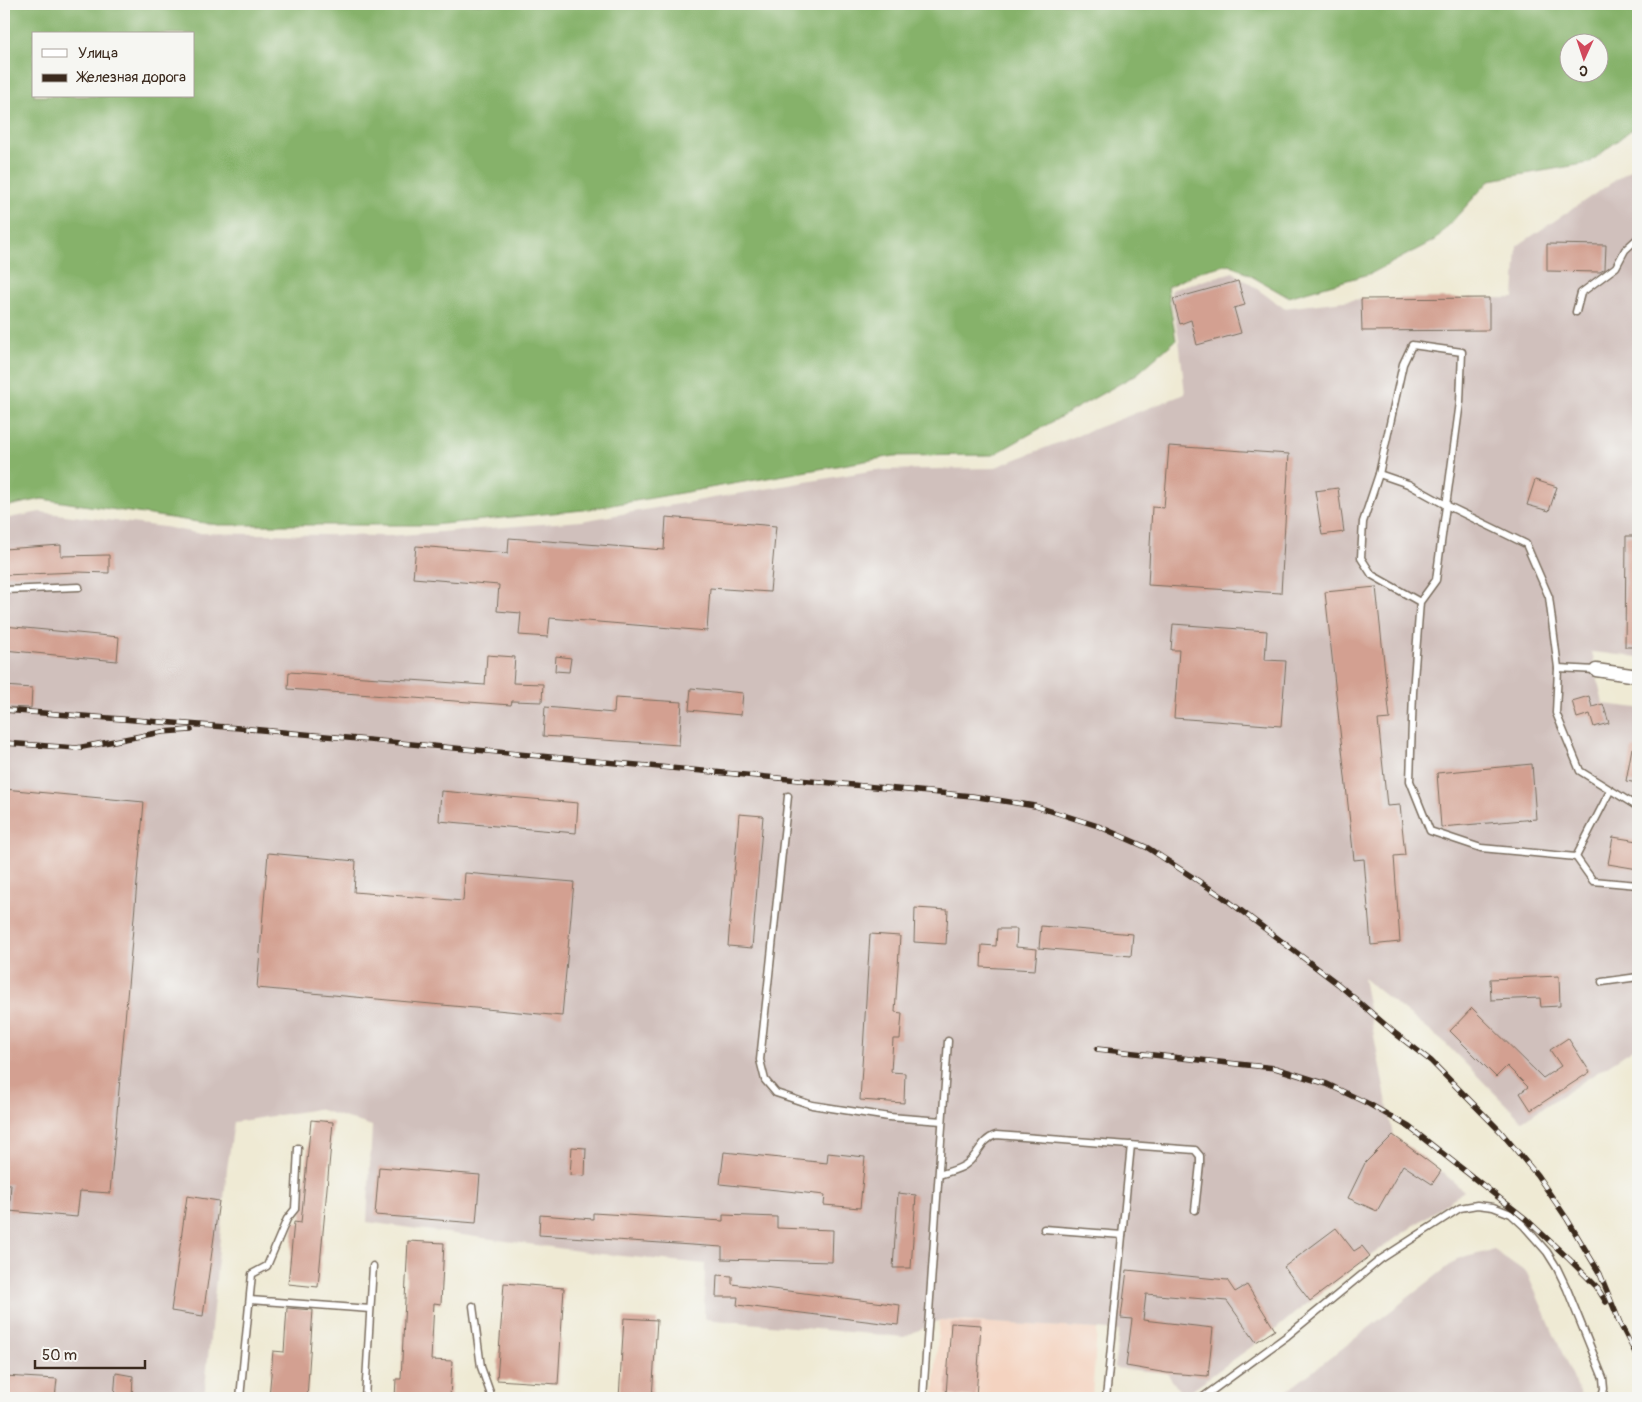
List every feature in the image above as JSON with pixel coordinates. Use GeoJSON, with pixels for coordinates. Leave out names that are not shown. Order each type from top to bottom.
{"type":"FeatureCollection","features":[{"type":"Feature","properties":{"kind":"street"},"geometry":{"type":"LineString","coordinates":[[1596,670],[1638,676]]}},
{"type":"Feature","properties":{"kind":"lane"},"geometry":{"type":"LineString","coordinates":[[1576,312],[1581,293],[1616,267],[1625,250],[1638,238]]}},
{"type":"Feature","properties":{"kind":"lane"},"geometry":{"type":"LineString","coordinates":[[1420,602],[1372,574],[1361,558],[1363,522],[1379,474],[1403,364],[1412,345],[1462,352],[1460,402],[1436,580],[1420,602],[1413,692],[1410,781],[1430,830],[1481,848],[1576,857],[1594,881],[1638,885]]}},
{"type":"Feature","properties":{"kind":"lane"},"geometry":{"type":"LineString","coordinates":[[1379,474],[1408,484],[1526,544],[1549,597],[1558,668],[1556,713],[1580,771],[1638,807]]}},
{"type":"Feature","properties":{"kind":"lane"},"geometry":{"type":"LineString","coordinates":[[4,590],[79,587]]}},
{"type":"Feature","properties":{"kind":"lane"},"geometry":{"type":"LineString","coordinates":[[1558,668],[1596,670]]}},
{"type":"Feature","properties":{"kind":"lane"},"geometry":{"type":"LineString","coordinates":[[1576,857],[1610,791]]}},
{"type":"Feature","properties":{"kind":"lane"},"geometry":{"type":"LineString","coordinates":[[788,796],[760,1060],[765,1080],[776,1093],[812,1105],[889,1117],[942,1121]]}},
{"type":"Feature","properties":{"kind":"lane"},"geometry":{"type":"LineString","coordinates":[[1602,982],[1638,978]]}},
{"type":"Feature","properties":{"kind":"lane"},"geometry":{"type":"LineString","coordinates":[[923,1398],[948,1041]]}},
{"type":"Feature","properties":{"kind":"lane"},"geometry":{"type":"LineString","coordinates":[[939,1175],[964,1166],[978,1153],[988,1138],[996,1135],[1195,1150],[1200,1156],[1195,1210]]}},
{"type":"Feature","properties":{"kind":"lane"},"geometry":{"type":"LineString","coordinates":[[1106,1398],[1131,1145]]}},
{"type":"Feature","properties":{"kind":"lane"},"geometry":{"type":"LineString","coordinates":[[240,1398],[252,1274],[267,1266],[287,1219],[295,1209],[298,1148]]}},
{"type":"Feature","properties":{"kind":"lane"},"geometry":{"type":"LineString","coordinates":[[1202,1398],[1287,1336],[1380,1259],[1460,1208],[1477,1205],[1493,1207],[1510,1214],[1524,1226],[1547,1252],[1567,1289],[1603,1378],[1604,1389],[1601,1398]]}},
{"type":"Feature","properties":{"kind":"lane"},"geometry":{"type":"LineString","coordinates":[[1044,1229],[1122,1235]]}},
{"type":"Feature","properties":{"kind":"lane"},"geometry":{"type":"LineString","coordinates":[[365,1398],[373,1266]]}},
{"type":"Feature","properties":{"kind":"lane"},"geometry":{"type":"LineString","coordinates":[[250,1300],[370,1309]]}},
{"type":"Feature","properties":{"kind":"lane"},"geometry":{"type":"LineString","coordinates":[[473,1306],[481,1367],[492,1398]]}},
{"type":"Feature","properties":{"kind":"shaded area"},"geometry":{"type":"Polygon","coordinates":[[[1638,165],[1638,657],[1592,652],[1603,704],[1638,708],[1638,1046],[1522,1121],[1446,1044],[1363,978],[1393,1135],[1464,1191],[1370,1256],[1275,1330],[1183,1396],[1167,1373],[1114,1368],[1119,1331],[940,1320],[904,1337],[704,1319],[705,1264],[601,1254],[367,1222],[372,1126],[318,1109],[234,1122],[227,1169],[204,1398],[4,1398],[4,519],[40,512],[164,527],[196,533],[388,536],[581,521],[875,470],[993,468],[1185,394],[1171,290],[1233,272],[1284,308],[1361,299],[1514,298],[1517,246],[1638,165]]]}},
{"type":"Feature","properties":{"kind":"shaded area"},"geometry":{"type":"Polygon","coordinates":[[[1494,1250],[1527,1273],[1582,1398],[1278,1398],[1458,1259],[1494,1250]]]}},
{"type":"Feature","properties":{"kind":"shaded area"},"geometry":{"type":"Polygon","coordinates":[[[939,1320],[1097,1329],[1092,1398],[934,1398],[939,1320]]]}},
{"type":"Feature","properties":{"kind":"green space"},"geometry":{"type":"Polygon","coordinates":[[[4,4],[1638,4],[1638,119],[1632,129],[1589,163],[1490,180],[1435,240],[1372,273],[1288,297],[1230,264],[1201,271],[1167,287],[1176,340],[1137,374],[993,455],[894,456],[583,510],[433,525],[218,525],[42,499],[4,507],[4,4]]]}},
{"type":"Feature","properties":{"kind":"building"},"geometry":{"type":"Polygon","coordinates":[[[1547,244],[1606,245],[1605,269],[1600,272],[1547,271],[1547,244]]]}},
{"type":"Feature","properties":{"kind":"building"},"geometry":{"type":"Polygon","coordinates":[[[1238,281],[1245,305],[1234,308],[1241,333],[1197,345],[1191,320],[1180,324],[1173,299],[1238,281]]]}},
{"type":"Feature","properties":{"kind":"building"},"geometry":{"type":"Polygon","coordinates":[[[1489,298],[1489,330],[1362,331],[1361,299],[1489,298]]]}},
{"type":"Feature","properties":{"kind":"building"},"geometry":{"type":"Polygon","coordinates":[[[1169,446],[1289,454],[1281,593],[1148,585],[1152,507],[1164,508],[1169,446]]]}},
{"type":"Feature","properties":{"kind":"building"},"geometry":{"type":"Polygon","coordinates":[[[1535,480],[1557,487],[1549,511],[1527,505],[1535,480]]]}},
{"type":"Feature","properties":{"kind":"building"},"geometry":{"type":"Polygon","coordinates":[[[1338,488],[1344,532],[1322,535],[1315,491],[1338,488]]]}},
{"type":"Feature","properties":{"kind":"building"},"geometry":{"type":"Polygon","coordinates":[[[666,517],[776,526],[770,592],[710,588],[707,631],[550,618],[548,637],[519,635],[521,613],[497,611],[499,585],[413,578],[416,546],[508,553],[509,538],[664,550],[666,517]]]}},
{"type":"Feature","properties":{"kind":"building"},"geometry":{"type":"Polygon","coordinates":[[[1626,536],[1638,536],[1638,647],[1625,647],[1626,536]]]}},
{"type":"Feature","properties":{"kind":"building"},"geometry":{"type":"Polygon","coordinates":[[[61,545],[61,556],[109,555],[109,573],[77,572],[4,575],[4,549],[61,545]]]}},
{"type":"Feature","properties":{"kind":"building"},"geometry":{"type":"Polygon","coordinates":[[[1376,587],[1390,719],[1378,720],[1387,806],[1400,805],[1405,855],[1394,856],[1400,942],[1371,945],[1364,859],[1354,860],[1325,592],[1376,587]]]}},
{"type":"Feature","properties":{"kind":"building"},"geometry":{"type":"Polygon","coordinates":[[[1173,624],[1267,631],[1265,660],[1286,661],[1281,726],[1174,718],[1179,650],[1171,650],[1173,624]]]}},
{"type":"Feature","properties":{"kind":"building"},"geometry":{"type":"Polygon","coordinates":[[[4,626],[119,637],[117,661],[4,650],[4,626]]]}},
{"type":"Feature","properties":{"kind":"building"},"geometry":{"type":"Polygon","coordinates":[[[487,655],[515,657],[513,683],[543,684],[542,702],[512,701],[511,705],[288,689],[289,672],[485,685],[487,655]]]}},
{"type":"Feature","properties":{"kind":"building"},"geometry":{"type":"Polygon","coordinates":[[[556,656],[571,658],[569,672],[555,671],[556,656]]]}},
{"type":"Feature","properties":{"kind":"building"},"geometry":{"type":"Polygon","coordinates":[[[4,686],[32,688],[31,708],[4,707],[4,686]]]}},
{"type":"Feature","properties":{"kind":"building"},"geometry":{"type":"Polygon","coordinates":[[[691,688],[743,693],[741,715],[689,710],[691,688]]]}},
{"type":"Feature","properties":{"kind":"building"},"geometry":{"type":"Polygon","coordinates":[[[1589,696],[1592,707],[1603,704],[1609,723],[1594,727],[1590,714],[1577,718],[1572,701],[1589,696]]]}},
{"type":"Feature","properties":{"kind":"building"},"geometry":{"type":"Polygon","coordinates":[[[615,698],[682,702],[679,745],[543,736],[545,707],[614,713],[615,698]]]}},
{"type":"Feature","properties":{"kind":"building"},"geometry":{"type":"Polygon","coordinates":[[[1632,748],[1638,749],[1638,783],[1626,781],[1632,748]]]}},
{"type":"Feature","properties":{"kind":"building"},"geometry":{"type":"Polygon","coordinates":[[[1532,764],[1536,819],[1441,827],[1437,773],[1532,764]]]}},
{"type":"Feature","properties":{"kind":"building"},"geometry":{"type":"Polygon","coordinates":[[[4,789],[144,802],[110,1193],[80,1191],[77,1217],[9,1211],[11,1184],[4,1184],[4,789]]]}},
{"type":"Feature","properties":{"kind":"building"},"geometry":{"type":"Polygon","coordinates":[[[441,791],[578,803],[576,833],[439,821],[441,791]]]}},
{"type":"Feature","properties":{"kind":"building"},"geometry":{"type":"Polygon","coordinates":[[[739,814],[763,816],[752,948],[728,946],[739,814]]]}},
{"type":"Feature","properties":{"kind":"building"},"geometry":{"type":"Polygon","coordinates":[[[1613,837],[1638,841],[1638,869],[1608,864],[1613,837]]]}},
{"type":"Feature","properties":{"kind":"building"},"geometry":{"type":"Polygon","coordinates":[[[268,853],[356,861],[354,892],[463,901],[465,873],[574,882],[562,1016],[257,988],[268,853]]]}},
{"type":"Feature","properties":{"kind":"building"},"geometry":{"type":"Polygon","coordinates":[[[915,908],[948,910],[946,944],[914,942],[915,908]]]}},
{"type":"Feature","properties":{"kind":"building"},"geometry":{"type":"Polygon","coordinates":[[[1041,926],[1133,934],[1131,956],[1039,948],[1041,926]]]}},
{"type":"Feature","properties":{"kind":"building"},"geometry":{"type":"Polygon","coordinates":[[[997,929],[1017,929],[1016,947],[1037,949],[1035,970],[981,967],[982,945],[996,946],[997,929]]]}},
{"type":"Feature","properties":{"kind":"building"},"geometry":{"type":"Polygon","coordinates":[[[870,934],[900,936],[895,1012],[902,1013],[900,1039],[893,1039],[891,1072],[905,1073],[904,1103],[860,1100],[870,934]]]}},
{"type":"Feature","properties":{"kind":"building"},"geometry":{"type":"Polygon","coordinates":[[[1559,976],[1560,1006],[1541,1007],[1540,998],[1491,1000],[1490,979],[1559,976]]]}},
{"type":"Feature","properties":{"kind":"building"},"geometry":{"type":"Polygon","coordinates":[[[1472,1008],[1543,1078],[1561,1066],[1550,1050],[1568,1038],[1590,1072],[1531,1110],[1520,1093],[1528,1087],[1507,1066],[1496,1077],[1450,1031],[1472,1008]]]}},
{"type":"Feature","properties":{"kind":"building"},"geometry":{"type":"Polygon","coordinates":[[[311,1120],[333,1122],[318,1287],[288,1284],[294,1222],[301,1223],[311,1120]]]}},
{"type":"Feature","properties":{"kind":"building"},"geometry":{"type":"Polygon","coordinates":[[[1393,1135],[1441,1171],[1432,1184],[1403,1165],[1377,1211],[1348,1198],[1365,1163],[1393,1135]]]}},
{"type":"Feature","properties":{"kind":"building"},"geometry":{"type":"Polygon","coordinates":[[[572,1147],[586,1148],[585,1176],[570,1175],[572,1147]]]}},
{"type":"Feature","properties":{"kind":"building"},"geometry":{"type":"Polygon","coordinates":[[[724,1152],[827,1163],[828,1153],[865,1157],[860,1208],[824,1205],[825,1195],[720,1184],[724,1152]]]}},
{"type":"Feature","properties":{"kind":"building"},"geometry":{"type":"Polygon","coordinates":[[[379,1167],[480,1175],[476,1223],[375,1215],[379,1167]]]}},
{"type":"Feature","properties":{"kind":"building"},"geometry":{"type":"Polygon","coordinates":[[[898,1193],[916,1195],[911,1268],[893,1268],[898,1193]]]}},
{"type":"Feature","properties":{"kind":"building"},"geometry":{"type":"Polygon","coordinates":[[[187,1196],[219,1201],[203,1316],[171,1311],[187,1196]]]}},
{"type":"Feature","properties":{"kind":"building"},"geometry":{"type":"Polygon","coordinates":[[[593,1213],[723,1221],[723,1215],[777,1217],[777,1228],[833,1230],[832,1262],[722,1259],[722,1247],[539,1235],[540,1215],[593,1219],[593,1213]]]}},
{"type":"Feature","properties":{"kind":"building"},"geometry":{"type":"Polygon","coordinates":[[[1336,1228],[1354,1251],[1362,1246],[1370,1256],[1310,1301],[1284,1267],[1336,1228]]]}},
{"type":"Feature","properties":{"kind":"building"},"geometry":{"type":"Polygon","coordinates":[[[408,1241],[444,1243],[441,1304],[434,1303],[431,1360],[452,1361],[450,1398],[395,1398],[396,1379],[401,1379],[408,1241]]]}},
{"type":"Feature","properties":{"kind":"building"},"geometry":{"type":"Polygon","coordinates":[[[1127,1270],[1227,1280],[1235,1292],[1247,1285],[1275,1330],[1256,1342],[1227,1301],[1146,1294],[1143,1320],[1213,1328],[1208,1376],[1167,1373],[1126,1366],[1132,1319],[1121,1318],[1127,1270]]]}},
{"type":"Feature","properties":{"kind":"building"},"geometry":{"type":"Polygon","coordinates":[[[717,1275],[732,1276],[732,1284],[900,1305],[898,1325],[737,1305],[738,1297],[716,1297],[717,1275]]]}},
{"type":"Feature","properties":{"kind":"building"},"geometry":{"type":"Polygon","coordinates":[[[504,1283],[564,1288],[558,1384],[497,1380],[504,1283]]]}},
{"type":"Feature","properties":{"kind":"building"},"geometry":{"type":"Polygon","coordinates":[[[287,1308],[313,1310],[307,1398],[269,1398],[273,1351],[284,1352],[287,1308]]]}},
{"type":"Feature","properties":{"kind":"building"},"geometry":{"type":"Polygon","coordinates":[[[624,1318],[657,1320],[652,1398],[619,1398],[624,1318]]]}},
{"type":"Feature","properties":{"kind":"building"},"geometry":{"type":"Polygon","coordinates":[[[951,1323],[981,1325],[976,1397],[946,1395],[951,1323]]]}},
{"type":"Feature","properties":{"kind":"building"},"geometry":{"type":"Polygon","coordinates":[[[116,1373],[133,1376],[132,1398],[114,1398],[116,1373]]]}},
{"type":"Feature","properties":{"kind":"building"},"geometry":{"type":"Polygon","coordinates":[[[4,1376],[57,1379],[55,1398],[4,1396],[4,1376]]]}},
{"type":"Feature","properties":{"kind":"railway"},"geometry":{"type":"LineString","coordinates":[[4,710],[239,728],[972,796],[1035,806],[1098,826],[1148,848],[1223,897],[1338,984],[1396,1034],[1431,1061],[1500,1131],[1537,1175],[1567,1219],[1600,1274],[1620,1323]]}},
{"type":"Feature","properties":{"kind":"railway"},"geometry":{"type":"LineString","coordinates":[[4,743],[77,748],[162,732],[191,730]]}},
{"type":"Feature","properties":{"kind":"railway"},"geometry":{"type":"LineString","coordinates":[[1097,1049],[1275,1068],[1327,1084],[1369,1104],[1409,1127],[1526,1219],[1596,1286],[1606,1302]]}},
{"type":"Feature","properties":{"kind":"railway"},"geometry":{"type":"LineString","coordinates":[[1617,1318],[1638,1358]]}}]}
